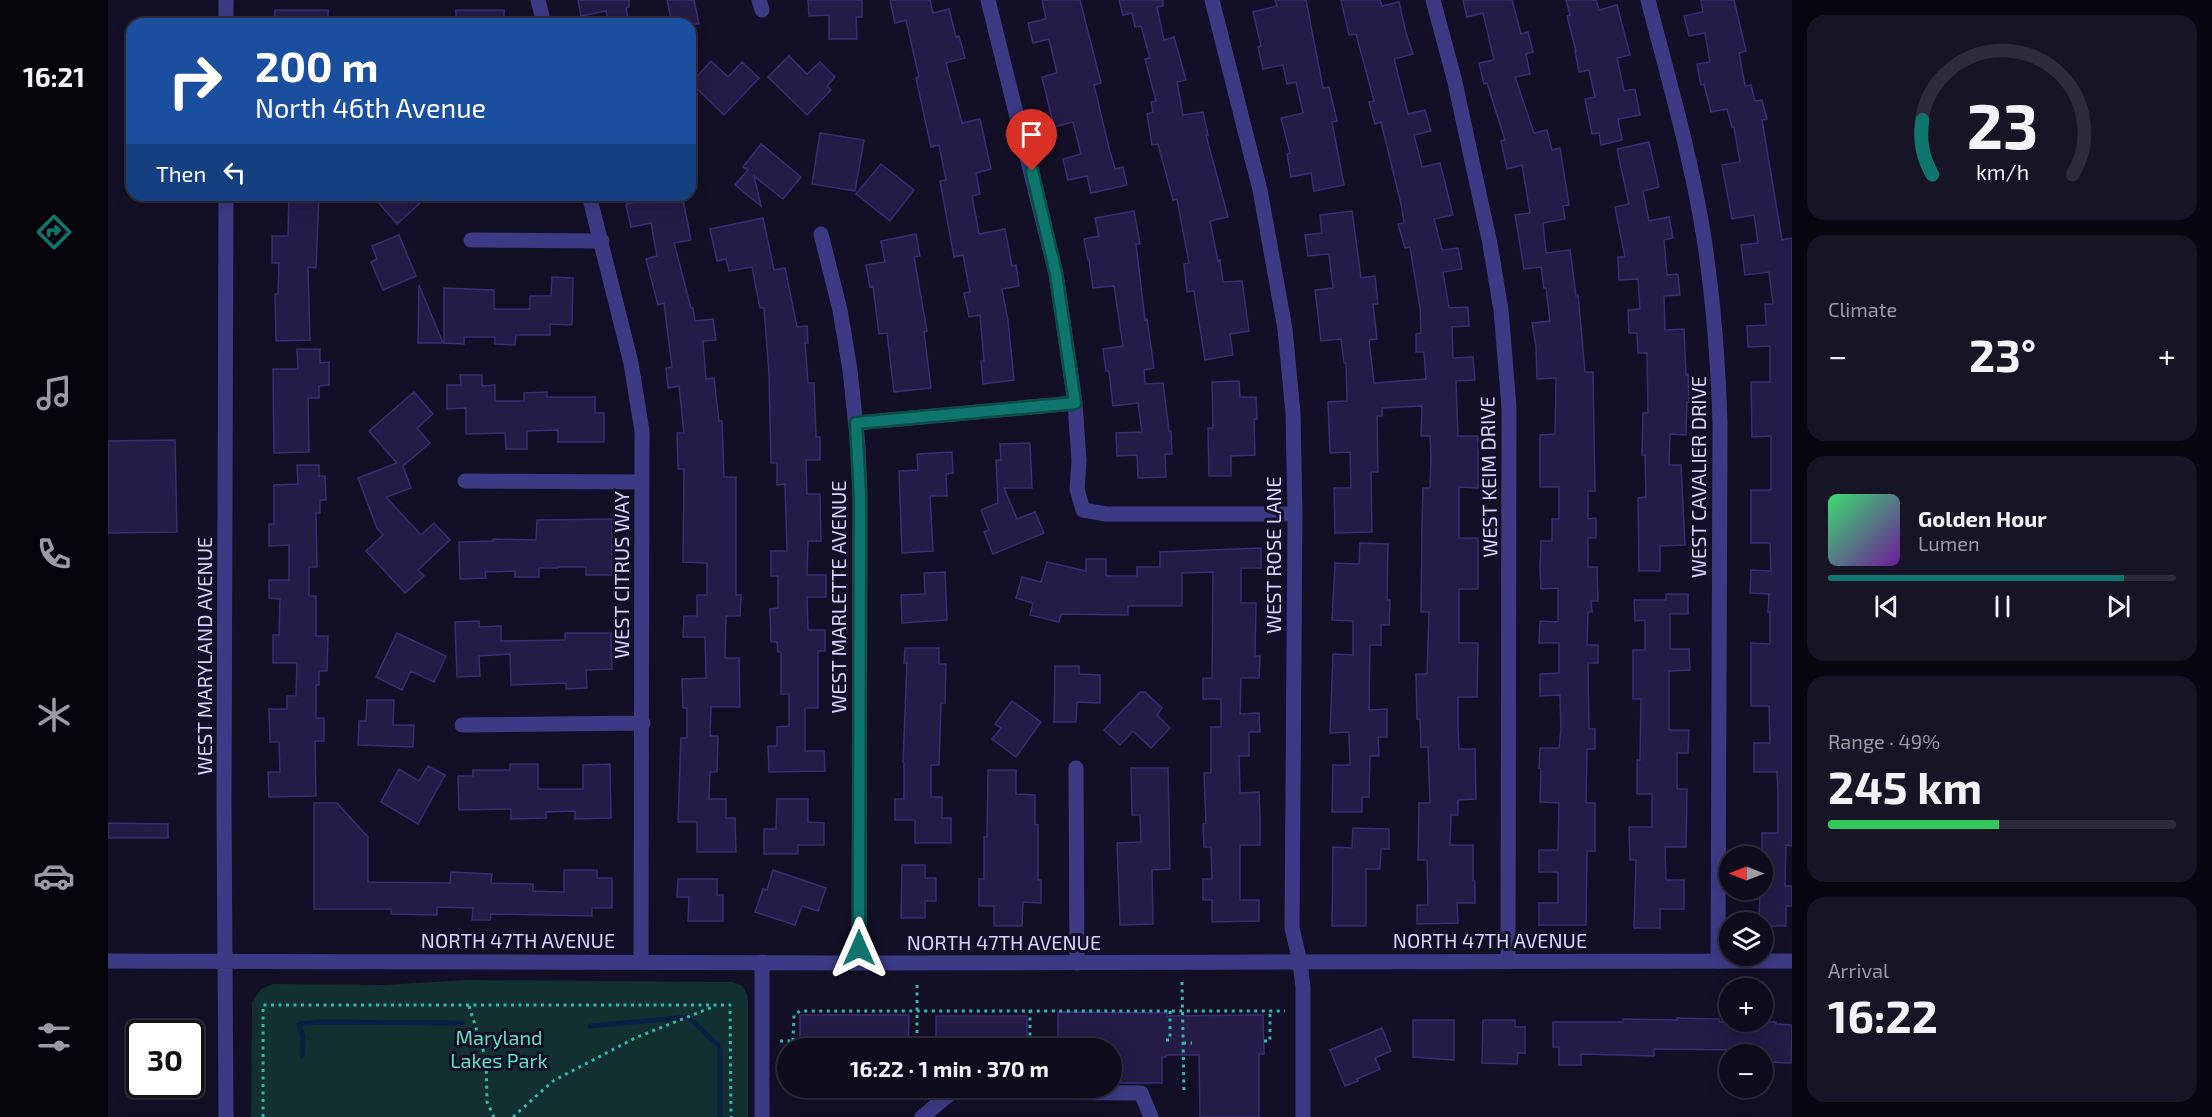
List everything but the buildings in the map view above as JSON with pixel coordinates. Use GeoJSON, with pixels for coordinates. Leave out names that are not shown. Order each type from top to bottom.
{"type":"FeatureCollection","features":[{"type":"Feature","properties":{"kind":"street"},"geometry":{"type":"LineString","coordinates":[[226,0],[226,18]]}},
{"type":"Feature","properties":{"kind":"street"},"geometry":{"type":"LineString","coordinates":[[538,0],[542,18]]}},
{"type":"Feature","properties":{"kind":"street"},"geometry":{"type":"LineString","coordinates":[[988,0],[1056,274],[1075,403],[1079,461],[1077,489],[1083,510],[1106,514],[1295,514]]}},
{"type":"Feature","properties":{"kind":"street","name":"WEST ROSE LANE"},"geometry":{"type":"LineString","coordinates":[[1212,0],[1260,190],[1285,329],[1293,413],[1295,514],[1292,928],[1300,962],[1303,997],[1303,1117]]}},
{"type":"Feature","properties":{"kind":"street","name":"WEST KEIM DRIVE"},"geometry":{"type":"LineString","coordinates":[[1433,0],[1454,78],[1490,244],[1501,310],[1509,407],[1508,961]]}},
{"type":"Feature","properties":{"kind":"street","name":"WEST CAVALIER DRIVE"},"geometry":{"type":"LineString","coordinates":[[1648,0],[1693,180],[1713,299],[1718,355],[1720,423],[1718,961]]}},
{"type":"Feature","properties":{"kind":"street","name":"WEST MARYLAND AVENUE"},"geometry":{"type":"LineString","coordinates":[[226,201],[226,1117]]}},
{"type":"Feature","properties":{"kind":"street","name":"WEST CITRUS WAY"},"geometry":{"type":"LineString","coordinates":[[592,201],[631,363],[642,431],[642,961]]}},
{"type":"Feature","properties":{"kind":"street","name":"WEST MARLETTE AVENUE"},"geometry":{"type":"LineString","coordinates":[[821,234],[845,340],[856,423],[860,496],[859,963]]}},
{"type":"Feature","properties":{"kind":"street"},"geometry":{"type":"LineString","coordinates":[[471,240],[602,241]]}},
{"type":"Feature","properties":{"kind":"street"},"geometry":{"type":"LineString","coordinates":[[856,423],[1075,403]]}},
{"type":"Feature","properties":{"kind":"street"},"geometry":{"type":"LineString","coordinates":[[465,481],[642,482]]}},
{"type":"Feature","properties":{"kind":"street"},"geometry":{"type":"LineString","coordinates":[[462,725],[643,723]]}},
{"type":"Feature","properties":{"kind":"street"},"geometry":{"type":"LineString","coordinates":[[1076,768],[1077,963]]}},
{"type":"Feature","properties":{"kind":"street","name":"NORTH 47TH AVENUE"},"geometry":{"type":"LineString","coordinates":[[108,961],[1077,963],[1792,961]]}},
{"type":"Feature","properties":{"kind":"street"},"geometry":{"type":"LineString","coordinates":[[762,962],[762,1117]]}},
{"type":"Feature","properties":{"kind":"street"},"geometry":{"type":"LineString","coordinates":[[922,1117],[952,1092],[1141,1093],[1151,1117]]}},
{"type":"Feature","properties":{"kind":"path"},"geometry":{"type":"LineString","coordinates":[[917,981],[917,1038]]}},
{"type":"Feature","properties":{"kind":"path"},"geometry":{"type":"LineString","coordinates":[[1182,982],[1184,1093]]}},
{"type":"Feature","properties":{"kind":"path"},"geometry":{"type":"LineString","coordinates":[[263,1117],[263,1005],[730,1005],[731,1117]]}},
{"type":"Feature","properties":{"kind":"path"},"geometry":{"type":"LineString","coordinates":[[469,1005],[486,1059],[487,1102],[494,1117]]}},
{"type":"Feature","properties":{"kind":"path"},"geometry":{"type":"LineString","coordinates":[[513,1117],[553,1081],[635,1038],[717,1005]]}},
{"type":"Feature","properties":{"kind":"path"},"geometry":{"type":"LineString","coordinates":[[793,1038],[794,1015],[800,1011],[912,1011],[917,1009],[1183,1010],[1226,1013],[1285,1011]]}},
{"type":"Feature","properties":{"kind":"path"},"geometry":{"type":"LineString","coordinates":[[1030,1010],[1030,1038]]}},
{"type":"Feature","properties":{"kind":"path"},"geometry":{"type":"LineString","coordinates":[[1166,1040],[1170,1040],[1170,1010]]}},
{"type":"Feature","properties":{"kind":"path"},"geometry":{"type":"LineString","coordinates":[[1264,1041],[1270,1041],[1270,1011]]}},
{"type":"Feature","properties":{"kind":"path"},"geometry":{"type":"LineString","coordinates":[[1183,1043],[1192,1043]]}},
{"type":"Feature","properties":{"kind":"green space","name":"Maryland Lakes Park"},"geometry":{"type":"Polygon","coordinates":[[[465,980],[733,982],[743,986],[748,997],[748,1117],[251,1117],[252,1002],[261,989],[273,984],[385,985],[465,980]]]}},
{"type":"Feature","properties":{"kind":"waterway"},"geometry":{"type":"LineString","coordinates":[[590,1026],[688,1017],[720,1047],[720,1117]]}},
{"type":"Feature","properties":{"kind":"waterway"},"geometry":{"type":"LineString","coordinates":[[302,1057],[303,1036],[299,1024],[319,1022],[462,1023]]}},
{"type":"Feature","properties":{"kind":"route"},"geometry":{"type":"LineString","coordinates":[[859,948],[860,496],[856,423],[1075,403],[1056,274],[1032,171]]}}]}
